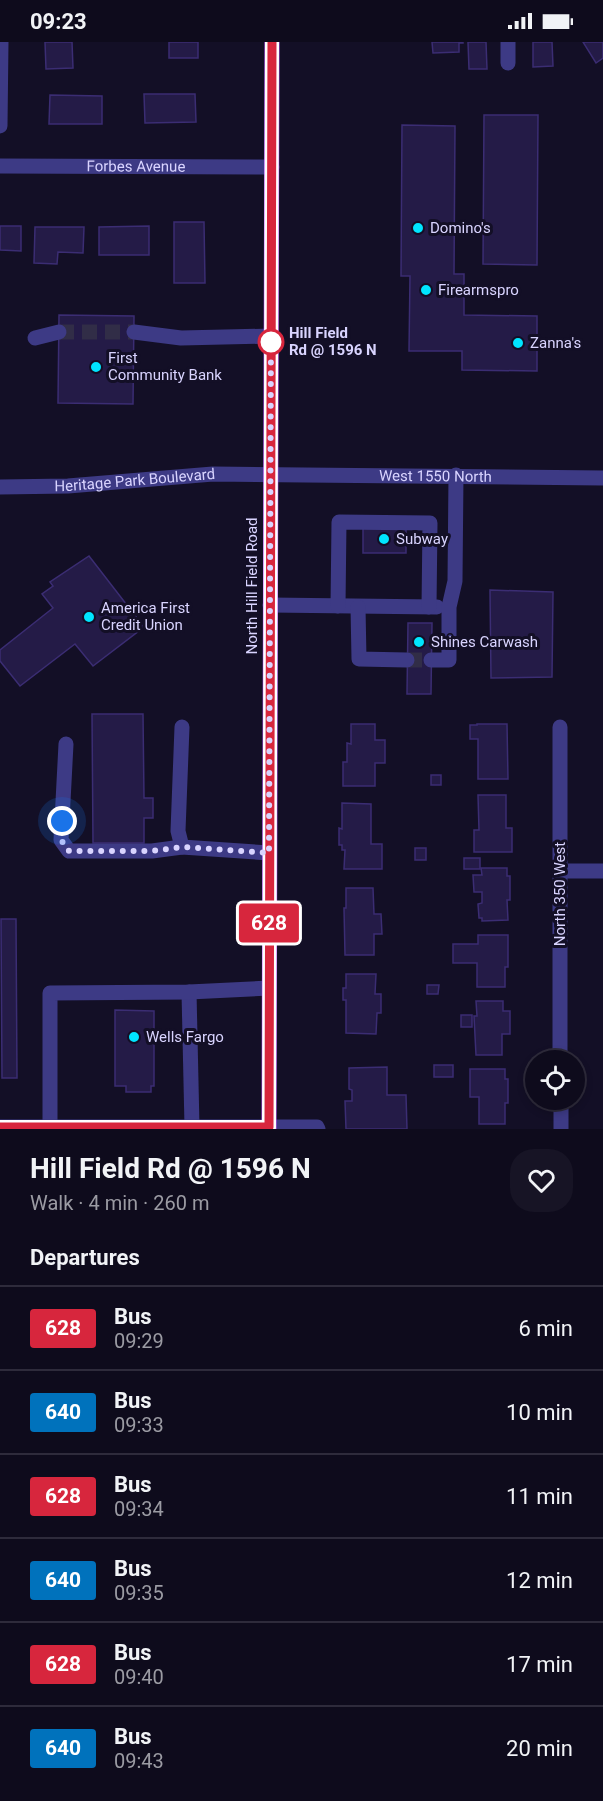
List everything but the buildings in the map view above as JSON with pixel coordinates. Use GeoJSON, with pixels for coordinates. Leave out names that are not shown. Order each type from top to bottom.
{"type":"FeatureCollection","features":[{"type":"Feature","properties":{"kind":"main road","name":"North Hill Field Road"},"geometry":{"type":"LineString","coordinates":[[269,1128],[272,42]]}},
{"type":"Feature","properties":{"kind":"street"},"geometry":{"type":"LineString","coordinates":[[0,126],[2,42]]}},
{"type":"Feature","properties":{"kind":"street"},"geometry":{"type":"LineString","coordinates":[[508,42],[508,63]]}},
{"type":"Feature","properties":{"kind":"street","name":"Forbes Avenue"},"geometry":{"type":"LineString","coordinates":[[0,166],[272,167]]}},
{"type":"Feature","properties":{"kind":"street"},"geometry":{"type":"LineString","coordinates":[[34,338],[59,332]]}},
{"type":"Feature","properties":{"kind":"street"},"geometry":{"type":"LineString","coordinates":[[134,332],[182,338],[271,336]]}},
{"type":"Feature","properties":{"kind":"street","name":"Heritage Park Boulevard"},"geometry":{"type":"LineString","coordinates":[[0,487],[68,486],[213,474],[270,474]]}},
{"type":"Feature","properties":{"kind":"street","name":"West 1550 North"},"geometry":{"type":"LineString","coordinates":[[270,474],[603,478]]}},
{"type":"Feature","properties":{"kind":"street"},"geometry":{"type":"LineString","coordinates":[[431,660],[449,660],[449,607],[455,581],[456,475]]}},
{"type":"Feature","properties":{"kind":"street"},"geometry":{"type":"LineString","coordinates":[[338,606],[339,522],[430,523],[429,607]]}},
{"type":"Feature","properties":{"kind":"street"},"geometry":{"type":"LineString","coordinates":[[270,605],[449,607]]}},
{"type":"Feature","properties":{"kind":"street"},"geometry":{"type":"LineString","coordinates":[[358,607],[358,659],[407,660]]}},
{"type":"Feature","properties":{"kind":"street","name":"North 350 West"},"geometry":{"type":"LineString","coordinates":[[560,726],[560,1050]]}},
{"type":"Feature","properties":{"kind":"street"},"geometry":{"type":"LineString","coordinates":[[182,847],[178,831],[183,727]]}},
{"type":"Feature","properties":{"kind":"street"},"geometry":{"type":"LineString","coordinates":[[66,744],[61,840],[69,851],[152,851],[182,847],[269,853]]}},
{"type":"Feature","properties":{"kind":"street"},"geometry":{"type":"LineString","coordinates":[[560,872],[603,872]]}},
{"type":"Feature","properties":{"kind":"street"},"geometry":{"type":"LineString","coordinates":[[50,1128],[50,993],[189,992],[269,988]]}},
{"type":"Feature","properties":{"kind":"street"},"geometry":{"type":"LineString","coordinates":[[189,992],[192,1127]]}},
{"type":"Feature","properties":{"kind":"street"},"geometry":{"type":"LineString","coordinates":[[561,1110],[561,1129]]}},
{"type":"Feature","properties":{"kind":"street"},"geometry":{"type":"LineString","coordinates":[[0,1127],[316,1127],[318,1129]]}},
{"type":"Feature","properties":{"kind":"tunnel"},"geometry":{"type":"LineString","coordinates":[[59,332],[134,332]]}},
{"type":"Feature","properties":{"kind":"tunnel"},"geometry":{"type":"LineString","coordinates":[[407,660],[431,660]]}},
{"type":"Feature","properties":{"kind":"bus line","name":"628"},"geometry":{"type":"LineString","coordinates":[[0,1127],[269,1127],[272,42]]}},
{"type":"Feature","properties":{"kind":"place","name":"Domino's"},"geometry":{"type":"Point","coordinates":[418,228]}},
{"type":"Feature","properties":{"kind":"place","name":"Firearmspro"},"geometry":{"type":"Point","coordinates":[426,290]}},
{"type":"Feature","properties":{"kind":"place","name":"Hill Field Rd @ 1596 N"},"geometry":{"type":"Point","coordinates":[271,342]}},
{"type":"Feature","properties":{"kind":"place","name":"Zanna's"},"geometry":{"type":"Point","coordinates":[518,343]}},
{"type":"Feature","properties":{"kind":"place","name":"First Community Bank"},"geometry":{"type":"Point","coordinates":[96,367]}},
{"type":"Feature","properties":{"kind":"place","name":"Subway"},"geometry":{"type":"Point","coordinates":[384,539]}},
{"type":"Feature","properties":{"kind":"place","name":"America First Credit Union"},"geometry":{"type":"Point","coordinates":[89,617]}},
{"type":"Feature","properties":{"kind":"place","name":"Shines Carwash"},"geometry":{"type":"Point","coordinates":[419,642]}},
{"type":"Feature","properties":{"kind":"place","name":"Wells Fargo"},"geometry":{"type":"Point","coordinates":[134,1037]}},
{"type":"Feature","properties":{"kind":"route"},"geometry":{"type":"LineString","coordinates":[[62,821],[61,840],[69,851],[152,851],[182,847],[269,853],[271,336],[271,342]]}}]}
